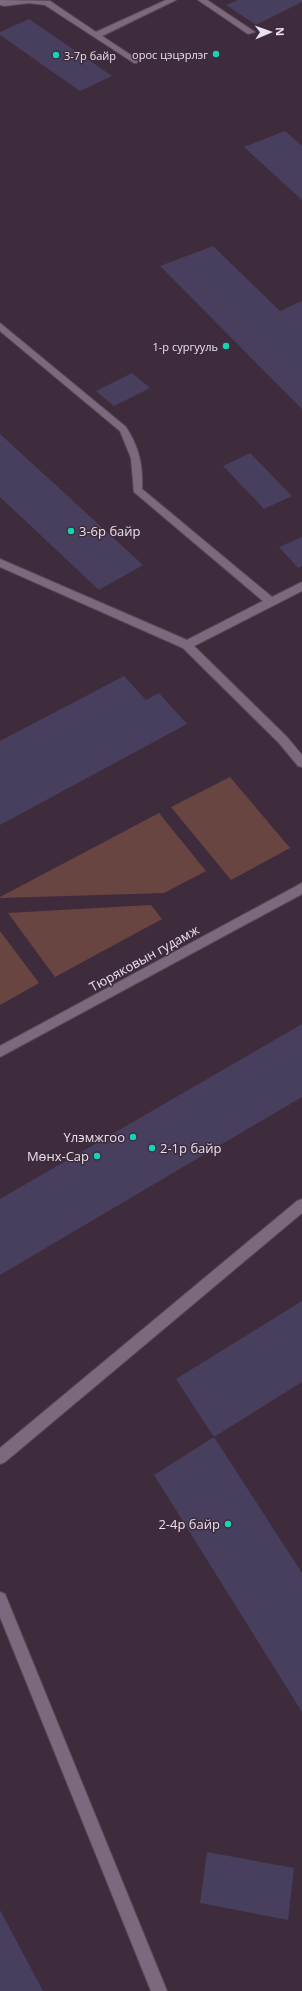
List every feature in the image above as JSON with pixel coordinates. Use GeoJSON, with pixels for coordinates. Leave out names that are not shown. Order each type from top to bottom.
{"type":"FeatureCollection","features":[{"type":"Feature","properties":{"kind":"street"},"geometry":{"type":"LineString","coordinates":[[97,35],[172,0]]}},
{"type":"Feature","properties":{"kind":"street"},"geometry":{"type":"LineString","coordinates":[[202,0],[251,32]]}},
{"type":"Feature","properties":{"kind":"street"},"geometry":{"type":"LineString","coordinates":[[0,1],[4,4],[29,1],[47,3],[134,61]]}},
{"type":"Feature","properties":{"kind":"street"},"geometry":{"type":"LineString","coordinates":[[0,326],[123,430],[134,447],[138,471],[137,490],[270,601]]}},
{"type":"Feature","properties":{"kind":"street"},"geometry":{"type":"LineString","coordinates":[[0,563],[186,645],[283,740],[302,763]]}},
{"type":"Feature","properties":{"kind":"street"},"geometry":{"type":"LineString","coordinates":[[186,645],[302,586]]}},
{"type":"Feature","properties":{"kind":"street","name":"Тюряковын гудамж"},"geometry":{"type":"LineString","coordinates":[[0,1052],[302,888]]}},
{"type":"Feature","properties":{"kind":"street"},"geometry":{"type":"LineString","coordinates":[[0,1456],[302,1205]]}},
{"type":"Feature","properties":{"kind":"street"},"geometry":{"type":"LineString","coordinates":[[0,1599],[159,1991]]}},
{"type":"Feature","properties":{"kind":"shaded area"},"geometry":{"type":"Polygon","coordinates":[[[230,777],[290,848],[231,880],[171,807],[230,777]]]}},
{"type":"Feature","properties":{"kind":"shaded area"},"geometry":{"type":"Polygon","coordinates":[[[159,813],[206,871],[164,893],[0,898],[0,897],[159,813]]]}},
{"type":"Feature","properties":{"kind":"shaded area"},"geometry":{"type":"Polygon","coordinates":[[[151,905],[162,919],[55,977],[8,913],[151,905]]]}},
{"type":"Feature","properties":{"kind":"shaded area"},"geometry":{"type":"Polygon","coordinates":[[[0,931],[39,983],[0,1005],[0,931]]]}},
{"type":"Feature","properties":{"kind":"building"},"geometry":{"type":"Polygon","coordinates":[[[238,0],[302,0],[302,2],[256,25],[226,5],[238,0]]]}},
{"type":"Feature","properties":{"kind":"building","name":"3-7р байр"},"geometry":{"type":"Polygon","coordinates":[[[29,19],[112,76],[80,91],[0,35],[0,32],[29,19]]]}},
{"type":"Feature","properties":{"kind":"building"},"geometry":{"type":"Polygon","coordinates":[[[285,131],[302,146],[302,200],[244,147],[285,131]]]}},
{"type":"Feature","properties":{"kind":"building","name":"1-р сургууль"},"geometry":{"type":"Polygon","coordinates":[[[213,246],[280,311],[302,301],[302,409],[160,266],[213,246]]]}},
{"type":"Feature","properties":{"kind":"building"},"geometry":{"type":"Polygon","coordinates":[[[132,373],[150,388],[114,406],[96,391],[132,373]]]}},
{"type":"Feature","properties":{"kind":"building","name":"3-6р байр"},"geometry":{"type":"Polygon","coordinates":[[[0,434],[143,565],[99,590],[0,497],[0,434]]]}},
{"type":"Feature","properties":{"kind":"building"},"geometry":{"type":"Polygon","coordinates":[[[250,453],[292,496],[264,509],[223,466],[250,453]]]}},
{"type":"Feature","properties":{"kind":"building"},"geometry":{"type":"Polygon","coordinates":[[[302,537],[302,566],[298,568],[279,547],[302,537]]]}},
{"type":"Feature","properties":{"kind":"building"},"geometry":{"type":"Polygon","coordinates":[[[124,676],[146,700],[159,693],[187,724],[0,825],[0,741],[124,676]]]}},
{"type":"Feature","properties":{"kind":"building","name":"2-1р байр"},"geometry":{"type":"Polygon","coordinates":[[[302,1024],[302,1097],[0,1275],[0,1199],[302,1024]]]}},
{"type":"Feature","properties":{"kind":"building"},"geometry":{"type":"Polygon","coordinates":[[[302,1301],[302,1382],[214,1437],[176,1379],[302,1301]]]}},
{"type":"Feature","properties":{"kind":"building","name":"2-4р байр"},"geometry":{"type":"Polygon","coordinates":[[[214,1437],[302,1573],[302,1712],[154,1475],[214,1437]]]}},
{"type":"Feature","properties":{"kind":"building"},"geometry":{"type":"Polygon","coordinates":[[[207,1852],[294,1868],[288,1920],[200,1903],[207,1852]]]}},
{"type":"Feature","properties":{"kind":"building"},"geometry":{"type":"Polygon","coordinates":[[[0,1910],[43,1991],[0,1991],[0,1910]]]}},
{"type":"Feature","properties":{"kind":"place","name":"орос цэцэрлэг"},"geometry":{"type":"Point","coordinates":[216,54]}},
{"type":"Feature","properties":{"kind":"place","name":"3-7р байр"},"geometry":{"type":"Point","coordinates":[56,55]}},
{"type":"Feature","properties":{"kind":"place","name":"1-р сургууль"},"geometry":{"type":"Point","coordinates":[226,346]}},
{"type":"Feature","properties":{"kind":"place","name":"3-6р байр"},"geometry":{"type":"Point","coordinates":[71,531]}},
{"type":"Feature","properties":{"kind":"place","name":"Үлэмжгоо"},"geometry":{"type":"Point","coordinates":[133,1137]}},
{"type":"Feature","properties":{"kind":"place","name":"2-1р байр"},"geometry":{"type":"Point","coordinates":[152,1148]}},
{"type":"Feature","properties":{"kind":"place","name":"Мөнх-Сар"},"geometry":{"type":"Point","coordinates":[97,1156]}},
{"type":"Feature","properties":{"kind":"place","name":"2-4р байр"},"geometry":{"type":"Point","coordinates":[228,1524]}}]}
